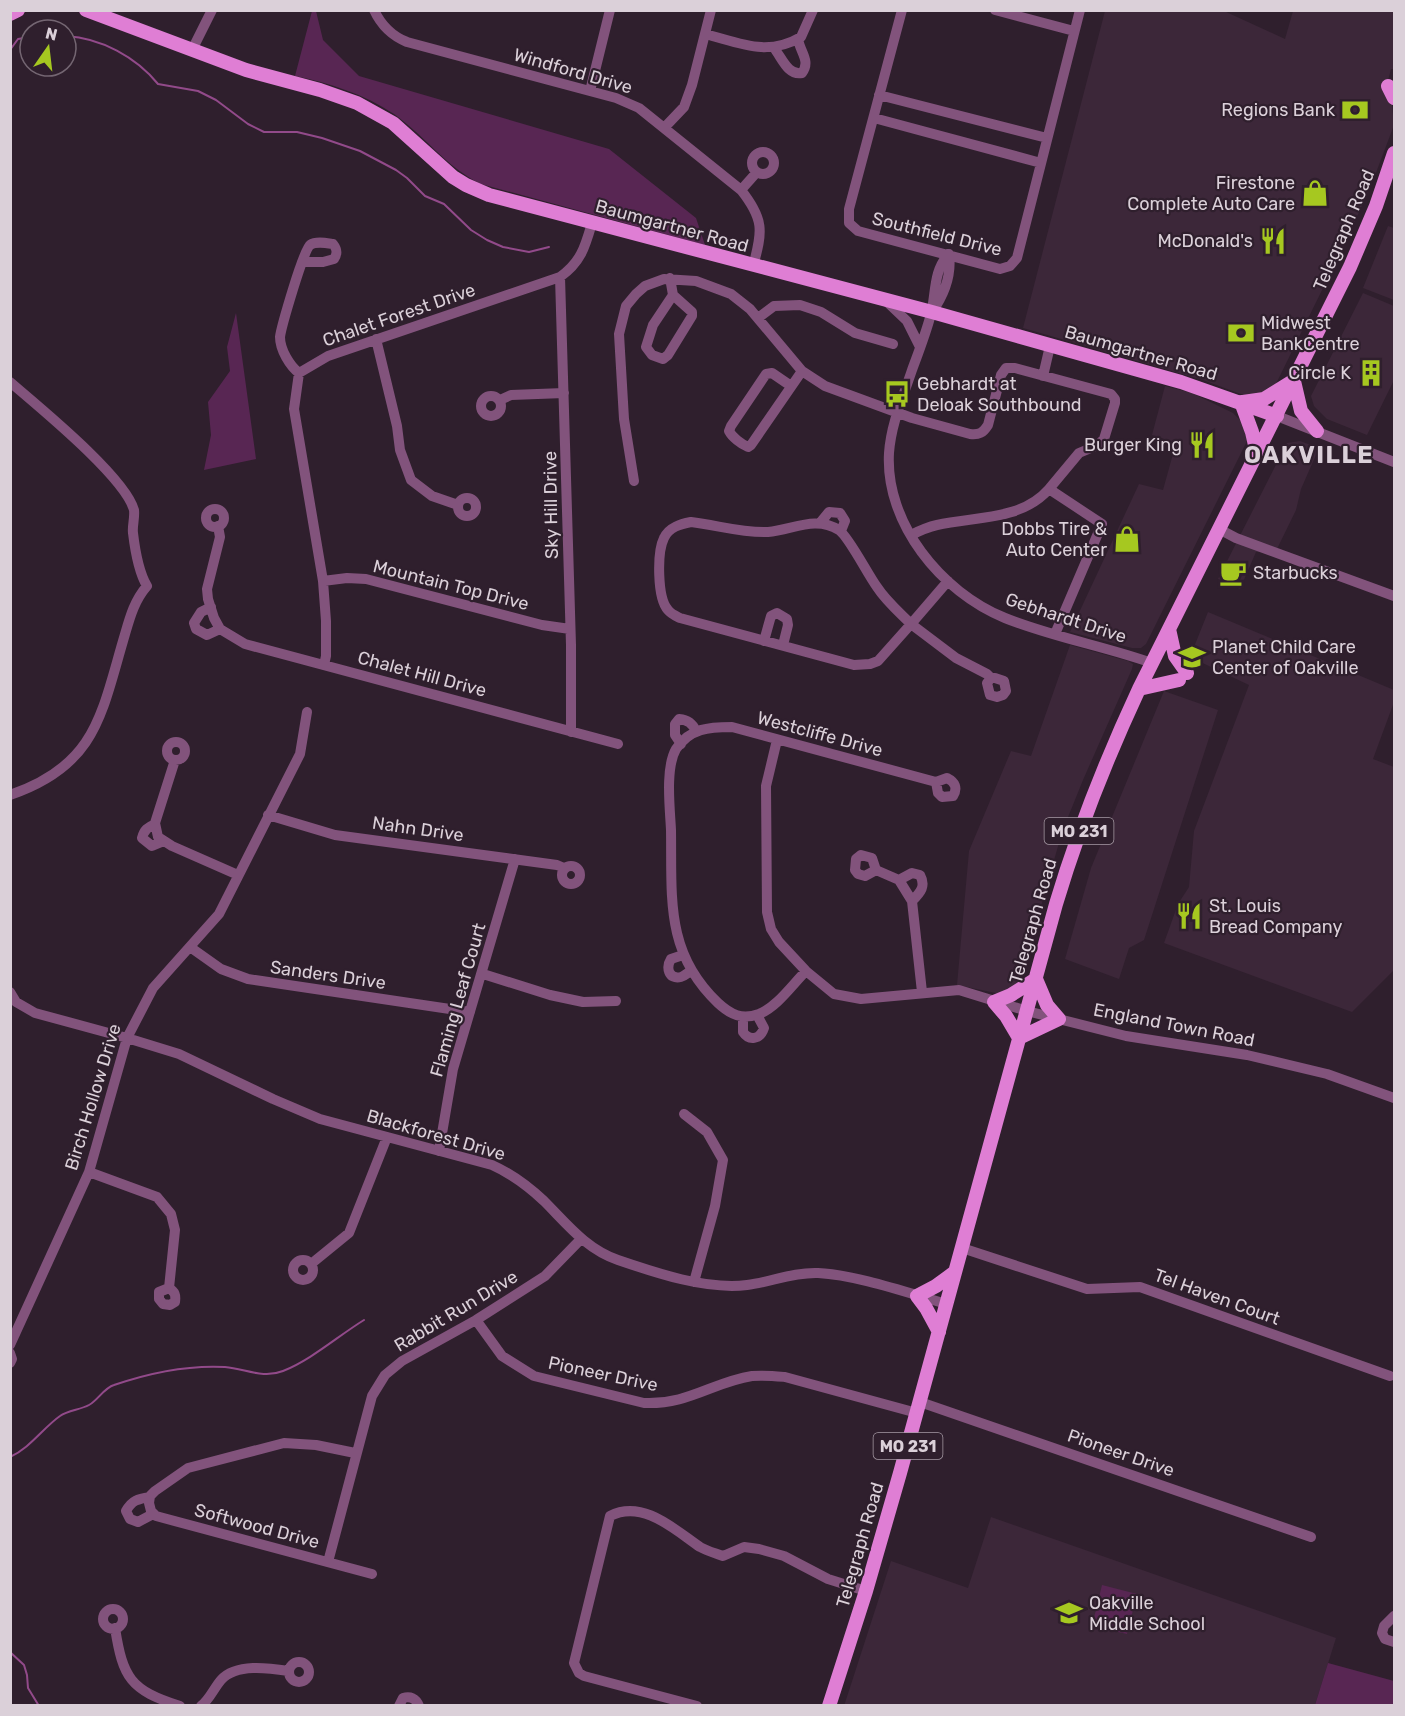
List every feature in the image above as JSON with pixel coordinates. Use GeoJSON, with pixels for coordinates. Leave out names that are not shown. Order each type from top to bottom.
{"type":"FeatureCollection","features":[{"type":"Feature","properties":{"kind":"main road"},"geometry":{"type":"LineString","coordinates":[[10,14],[18,10]]}},
{"type":"Feature","properties":{"kind":"main road","name":"Baumgartner Road"},"geometry":{"type":"LineString","coordinates":[[86,10],[246,70],[320,90],[357,103],[393,123],[439,166],[466,185],[489,195],[932,312],[1193,386],[1277,416]]}},
{"type":"Feature","properties":{"kind":"main road"},"geometry":{"type":"LineString","coordinates":[[1388,86],[1395,99]]}},
{"type":"Feature","properties":{"kind":"main road","name":"Telegraph Road"},"geometry":{"type":"LineString","coordinates":[[829,1706],[866,1591],[1035,979],[1066,869],[1086,809],[1139,689],[1277,416],[1354,257],[1395,153]]}},
{"type":"Feature","properties":{"kind":"main road"},"geometry":{"type":"LineString","coordinates":[[1257,454],[1252,432],[1240,402],[1264,399],[1294,381],[1300,411],[1317,430]]}},
{"type":"Feature","properties":{"kind":"main road"},"geometry":{"type":"LineString","coordinates":[[1139,689],[1183,676],[1175,656],[1169,629]]}},
{"type":"Feature","properties":{"kind":"main road"},"geometry":{"type":"LineString","coordinates":[[1035,979],[1047,1005],[1059,1019],[1019,1038],[1006,1016],[994,1002],[1011,995],[1035,979]]}},
{"type":"Feature","properties":{"kind":"main road"},"geometry":{"type":"LineString","coordinates":[[939,1332],[926,1308],[916,1296],[936,1286],[955,1272]]}},
{"type":"Feature","properties":{"kind":"street"},"geometry":{"type":"LineString","coordinates":[[192,50],[212,10]]}},
{"type":"Feature","properties":{"kind":"street","name":"Windford Drive"},"geometry":{"type":"LineString","coordinates":[[374,10],[388,30],[407,42],[616,98],[639,108],[741,190],[752,204],[760,223],[761,234],[753,266]]}},
{"type":"Feature","properties":{"kind":"street"},"geometry":{"type":"LineString","coordinates":[[590,91],[610,10]]}},
{"type":"Feature","properties":{"kind":"street"},"geometry":{"type":"LineString","coordinates":[[664,128],[684,107],[692,85],[711,10]]}},
{"type":"Feature","properties":{"kind":"street"},"geometry":{"type":"LineString","coordinates":[[705,34],[756,47],[774,48],[798,39],[807,27],[813,10]]}},
{"type":"Feature","properties":{"kind":"street","name":"Southfield Drive"},"geometry":{"type":"LineString","coordinates":[[902,10],[849,209],[849,224],[858,231],[1000,269],[1014,263],[1080,10]]}},
{"type":"Feature","properties":{"kind":"street"},"geometry":{"type":"LineString","coordinates":[[995,10],[1074,31]]}},
{"type":"Feature","properties":{"kind":"street"},"geometry":{"type":"LineString","coordinates":[[774,48],[791,72],[802,73],[806,69],[807,61],[798,39]]}},
{"type":"Feature","properties":{"kind":"street"},"geometry":{"type":"LineString","coordinates":[[879,95],[1047,138]]}},
{"type":"Feature","properties":{"kind":"street"},"geometry":{"type":"LineString","coordinates":[[874,118],[1041,163]]}},
{"type":"Feature","properties":{"kind":"street"},"geometry":{"type":"LineString","coordinates":[[741,190],[757,172]]}},
{"type":"Feature","properties":{"kind":"street","name":"Chalet Forest Drive"},"geometry":{"type":"LineString","coordinates":[[299,374],[328,356],[560,277],[580,258],[592,223]]}},
{"type":"Feature","properties":{"kind":"street","name":"Gebhardt Drive"},"geometry":{"type":"LineString","coordinates":[[949,254],[950,269],[943,296],[932,312],[898,412],[889,452],[890,474],[897,508],[911,535],[930,561],[948,581],[974,600],[1001,616],[1152,663]]}},
{"type":"Feature","properties":{"kind":"street"},"geometry":{"type":"LineString","coordinates":[[302,261],[280,337],[291,366],[299,374],[294,409],[323,581],[326,621],[324,665]]}},
{"type":"Feature","properties":{"kind":"street","name":"Sky Hill Drive"},"geometry":{"type":"LineString","coordinates":[[560,277],[571,732]]}},
{"type":"Feature","properties":{"kind":"street"},"geometry":{"type":"LineString","coordinates":[[670,278],[673,295],[692,312],[692,316],[666,358],[663,359],[652,355],[646,347],[654,325],[673,295]]}},
{"type":"Feature","properties":{"kind":"street"},"geometry":{"type":"LineString","coordinates":[[634,481],[624,418],[619,334],[626,306],[636,294],[656,281],[670,278],[696,281],[731,294],[758,318],[802,371],[825,386],[970,434],[978,435],[988,425],[997,387],[1006,368],[1015,368],[1112,394],[1115,399],[1104,439],[1098,445],[1079,453],[1049,489],[1033,504],[1006,514],[935,525],[911,535]]}},
{"type":"Feature","properties":{"kind":"street"},"geometry":{"type":"LineString","coordinates":[[886,301],[908,321],[920,347]]}},
{"type":"Feature","properties":{"kind":"street"},"geometry":{"type":"LineString","coordinates":[[758,318],[774,306],[800,305],[821,312],[855,333],[893,344]]}},
{"type":"Feature","properties":{"kind":"street"},"geometry":{"type":"LineString","coordinates":[[376,339],[397,426],[400,450],[411,480],[432,496],[458,505]]}},
{"type":"Feature","properties":{"kind":"street"},"geometry":{"type":"LineString","coordinates":[[1043,376],[1050,346]]}},
{"type":"Feature","properties":{"kind":"street"},"geometry":{"type":"LineString","coordinates":[[791,386],[772,373],[766,374],[731,426],[730,434],[748,447],[802,371]]}},
{"type":"Feature","properties":{"kind":"street"},"geometry":{"type":"LineString","coordinates":[[10,382],[86,449],[123,491],[134,512],[133,533],[140,573],[147,586],[140,593],[132,611],[99,719],[83,749],[45,780],[10,795]]}},
{"type":"Feature","properties":{"kind":"street"},"geometry":{"type":"LineString","coordinates":[[500,400],[511,395],[564,393]]}},
{"type":"Feature","properties":{"kind":"street"},"geometry":{"type":"LineString","coordinates":[[1277,416],[1395,462]]}},
{"type":"Feature","properties":{"kind":"street"},"geometry":{"type":"LineString","coordinates":[[1049,489],[1102,524],[1055,634]]}},
{"type":"Feature","properties":{"kind":"street"},"geometry":{"type":"LineString","coordinates":[[820,524],[829,512],[840,513],[845,521],[841,531]]}},
{"type":"Feature","properties":{"kind":"street"},"geometry":{"type":"LineString","coordinates":[[948,581],[910,624],[878,661],[854,665],[680,618],[669,611],[662,600],[660,562],[664,538],[676,526],[691,522],[751,532],[789,529],[809,522],[826,524],[841,531],[881,593],[910,624],[956,658],[991,678]]}},
{"type":"Feature","properties":{"kind":"street"},"geometry":{"type":"LineString","coordinates":[[218,526],[220,537],[207,589],[210,607],[220,629]]}},
{"type":"Feature","properties":{"kind":"street"},"geometry":{"type":"LineString","coordinates":[[1219,529],[1236,538],[1395,596]]}},
{"type":"Feature","properties":{"kind":"street","name":"Mountain Top Drive"},"geometry":{"type":"LineString","coordinates":[[323,581],[347,578],[366,579],[542,625],[570,629]]}},
{"type":"Feature","properties":{"kind":"street","name":"Chalet Hill Drive"},"geometry":{"type":"LineString","coordinates":[[210,607],[201,612],[194,623],[196,629],[207,635],[220,629],[245,644],[618,744]]}},
{"type":"Feature","properties":{"kind":"street"},"geometry":{"type":"LineString","coordinates":[[764,641],[771,616],[777,613],[787,619],[788,625],[783,645]]}},
{"type":"Feature","properties":{"kind":"street","name":"Birch Hollow Drive"},"geometry":{"type":"LineString","coordinates":[[10,1345],[89,1172],[127,1038],[153,988],[219,914],[300,754],[307,712]]}},
{"type":"Feature","properties":{"kind":"street","name":"Westcliffe Drive"},"geometry":{"type":"LineString","coordinates":[[681,744],[675,735],[675,724],[679,719],[687,720],[696,731]]}},
{"type":"Feature","properties":{"kind":"street","name":"Westcliffe Drive"},"geometry":{"type":"LineString","coordinates":[[757,1015],[764,1029],[761,1035],[754,1038],[748,1037],[743,1032],[743,1017],[729,1013],[704,990],[691,971],[678,941],[674,917],[670,785],[675,751],[686,738],[696,731],[710,727],[732,727],[936,782]]}},
{"type":"Feature","properties":{"kind":"street","name":"England Town Road"},"geometry":{"type":"LineString","coordinates":[[777,740],[765,786],[767,912],[771,929],[779,942],[806,971],[834,994],[861,999],[959,990],[994,1002],[1126,1036],[1247,1054],[1327,1074],[1395,1098]]}},
{"type":"Feature","properties":{"kind":"street"},"geometry":{"type":"LineString","coordinates":[[175,760],[156,824],[158,837],[238,875]]}},
{"type":"Feature","properties":{"kind":"street","name":"Nahn Drive"},"geometry":{"type":"LineString","coordinates":[[268,815],[335,834],[557,865],[564,868]]}},
{"type":"Feature","properties":{"kind":"street","name":"Flaming Leaf Court"},"geometry":{"type":"LineString","coordinates":[[439,1151],[453,1069],[483,974],[515,859]]}},
{"type":"Feature","properties":{"kind":"street"},"geometry":{"type":"LineString","coordinates":[[876,870],[899,880],[912,901],[922,992]]}},
{"type":"Feature","properties":{"kind":"street"},"geometry":{"type":"LineString","coordinates":[[899,880],[912,873],[920,875],[924,882],[922,890],[912,901]]}},
{"type":"Feature","properties":{"kind":"street","name":"Sanders Drive"},"geometry":{"type":"LineString","coordinates":[[190,947],[221,969],[267,984],[470,1012]]}},
{"type":"Feature","properties":{"kind":"street"},"geometry":{"type":"LineString","coordinates":[[684,955],[671,959],[668,971],[673,976],[679,977],[691,971]]}},
{"type":"Feature","properties":{"kind":"street"},"geometry":{"type":"LineString","coordinates":[[743,1017],[757,1015],[770,1007],[806,971]]}},
{"type":"Feature","properties":{"kind":"street"},"geometry":{"type":"LineString","coordinates":[[483,974],[550,995],[583,1002],[616,1001]]}},
{"type":"Feature","properties":{"kind":"street","name":"Blackforest Drive"},"geometry":{"type":"LineString","coordinates":[[10,992],[13,1004],[35,1013],[127,1038],[190,1059],[296,1110],[320,1119],[492,1165],[532,1191],[581,1239],[603,1254],[617,1260],[694,1282],[729,1286],[749,1285],[799,1274],[816,1273],[849,1277],[946,1304]]}},
{"type":"Feature","properties":{"kind":"street"},"geometry":{"type":"LineString","coordinates":[[684,1114],[707,1132],[723,1160],[715,1206],[694,1282]]}},
{"type":"Feature","properties":{"kind":"street"},"geometry":{"type":"LineString","coordinates":[[311,1264],[349,1233],[387,1137]]}},
{"type":"Feature","properties":{"kind":"street"},"geometry":{"type":"LineString","coordinates":[[89,1172],[157,1197],[171,1214],[174,1230],[169,1288]]}},
{"type":"Feature","properties":{"kind":"street","name":"Rabbit Run Drive"},"geometry":{"type":"LineString","coordinates":[[328,1562],[372,1396],[385,1374],[402,1361],[476,1320],[545,1276],[581,1239]]}},
{"type":"Feature","properties":{"kind":"street","name":"Tel Haven Court"},"geometry":{"type":"LineString","coordinates":[[962,1248],[1087,1289],[1140,1287],[1389,1376]]}},
{"type":"Feature","properties":{"kind":"street","name":"Pioneer Drive"},"geometry":{"type":"LineString","coordinates":[[476,1320],[502,1356],[534,1376],[644,1403],[662,1404],[680,1401],[751,1377],[766,1375],[785,1377],[918,1408],[1311,1537]]}},
{"type":"Feature","properties":{"kind":"street"},"geometry":{"type":"LineString","coordinates":[[10,1353],[12,1359],[10,1363]]}},
{"type":"Feature","properties":{"kind":"street"},"geometry":{"type":"LineString","coordinates":[[153,1514],[149,1503],[150,1497],[188,1468],[284,1443],[316,1445],[356,1454]]}},
{"type":"Feature","properties":{"kind":"street","name":"Softwood Drive"},"geometry":{"type":"LineString","coordinates":[[150,1497],[131,1503],[126,1511],[130,1519],[138,1522],[153,1514],[372,1574]]}},
{"type":"Feature","properties":{"kind":"street"},"geometry":{"type":"LineString","coordinates":[[697,1706],[584,1676],[579,1673],[574,1664],[610,1516],[620,1511],[638,1512],[664,1520],[703,1548],[723,1556],[744,1547],[759,1549],[784,1556],[828,1579],[866,1591]]}},
{"type":"Feature","properties":{"kind":"street"},"geometry":{"type":"LineString","coordinates":[[1395,1616],[1384,1626],[1382,1633],[1385,1639],[1395,1642]]}},
{"type":"Feature","properties":{"kind":"street"},"geometry":{"type":"LineString","coordinates":[[115,1628],[120,1659],[125,1672],[136,1686],[162,1700],[180,1706]]}},
{"type":"Feature","properties":{"kind":"street"},"geometry":{"type":"LineString","coordinates":[[201,1706],[223,1678],[237,1671],[268,1668],[289,1671]]}},
{"type":"Feature","properties":{"kind":"street"},"geometry":{"type":"LineString","coordinates":[[399,1706],[403,1698],[408,1697],[413,1698],[419,1706]]}},
{"type":"Feature","properties":{"kind":"shaded area"},"geometry":{"type":"Polygon","coordinates":[[[312,11],[316,11],[323,40],[359,76],[609,149],[696,218],[705,245],[481,184],[457,169],[405,123],[383,107],[346,90],[295,76],[312,11]]]}},
{"type":"Feature","properties":{"kind":"shaded area"},"geometry":{"type":"Polygon","coordinates":[[[1105,11],[1224,11],[1285,39],[1293,11],[1394,11],[1394,69],[1391,69],[1385,92],[1392,104],[1394,125],[1348,237],[1272,392],[1246,396],[1203,380],[1023,328],[1105,11]]]}},
{"type":"Feature","properties":{"kind":"shaded area"},"geometry":{"type":"Polygon","coordinates":[[[1388,226],[1394,228],[1394,300],[1363,288],[1388,226]]]}},
{"type":"Feature","properties":{"kind":"shaded area"},"geometry":{"type":"Polygon","coordinates":[[[1363,293],[1394,306],[1394,380],[1367,435],[1327,419],[1314,406],[1311,396],[1363,293]]]}},
{"type":"Feature","properties":{"kind":"shaded area"},"geometry":{"type":"Polygon","coordinates":[[[236,313],[256,459],[204,470],[211,435],[208,402],[230,371],[227,347],[236,313]]]}},
{"type":"Feature","properties":{"kind":"shaded area"},"geometry":{"type":"Polygon","coordinates":[[[1165,386],[1192,393],[1233,413],[1248,433],[1247,441],[1146,644],[1141,648],[1132,648],[1070,632],[1139,484],[1163,490],[1176,443],[1152,435],[1165,386]]]}},
{"type":"Feature","properties":{"kind":"shaded area"},"geometry":{"type":"Polygon","coordinates":[[[1300,441],[1319,448],[1301,489],[1296,510],[1277,549],[1256,552],[1240,589],[1218,579],[1287,443],[1300,441]]]}},
{"type":"Feature","properties":{"kind":"shaded area"},"geometry":{"type":"Polygon","coordinates":[[[1208,612],[1394,690],[1394,702],[1373,759],[1394,767],[1394,970],[1352,1012],[1164,943],[1178,904],[1189,887],[1194,831],[1249,685],[1190,657],[1208,612]]]}},
{"type":"Feature","properties":{"kind":"shaded area"},"geometry":{"type":"Polygon","coordinates":[[[1070,645],[1128,661],[1133,664],[1132,669],[1062,832],[1019,984],[1006,994],[957,985],[969,851],[1011,751],[1031,756],[1070,645]]]}},
{"type":"Feature","properties":{"kind":"shaded area"},"geometry":{"type":"Polygon","coordinates":[[[1164,691],[1218,710],[1144,940],[1129,948],[1119,979],[1065,959],[1091,868],[1164,691]]]}},
{"type":"Feature","properties":{"kind":"shaded area","name":"Oakville Middle School"},"geometry":{"type":"Polygon","coordinates":[[[991,1517],[1336,1638],[1315,1705],[844,1706],[891,1561],[968,1588],[991,1517]]]}},
{"type":"Feature","properties":{"kind":"shaded area"},"geometry":{"type":"Polygon","coordinates":[[[1102,1585],[1137,1594],[1127,1634],[1092,1626],[1102,1585]]]}},
{"type":"Feature","properties":{"kind":"shaded area"},"geometry":{"type":"Polygon","coordinates":[[[1328,1663],[1394,1681],[1394,1705],[1315,1705],[1328,1663]]]}},
{"type":"Feature","properties":{"kind":"waterway"},"geometry":{"type":"LineString","coordinates":[[78,38],[105,45],[128,57],[158,84],[198,91],[216,100],[248,124],[264,132],[297,132],[360,151],[396,170],[425,196],[444,204],[471,230],[487,240],[503,247],[529,252],[549,247]]}},
{"type":"Feature","properties":{"kind":"waterway"},"geometry":{"type":"LineString","coordinates":[[10,50],[18,39]]}},
{"type":"Feature","properties":{"kind":"waterway"},"geometry":{"type":"LineString","coordinates":[[10,1457],[24,1448],[60,1416],[89,1405],[114,1385],[141,1377],[197,1367],[225,1367],[261,1374],[276,1373],[304,1361],[364,1320]]}},
{"type":"Feature","properties":{"kind":"waterway"},"geometry":{"type":"LineString","coordinates":[[10,1652],[24,1665],[28,1688],[39,1706]]}},
{"type":"Feature","properties":{"kind":"place","name":"Regions Bank"},"geometry":{"type":"Point","coordinates":[1355,110]}},
{"type":"Feature","properties":{"kind":"place","name":"Firestone Complete Auto Care"},"geometry":{"type":"Point","coordinates":[1315,193]}},
{"type":"Feature","properties":{"kind":"place","name":"McDonald's"},"geometry":{"type":"Point","coordinates":[1273,241]}},
{"type":"Feature","properties":{"kind":"place","name":"Midwest BankCentre"},"geometry":{"type":"Point","coordinates":[1241,333]}},
{"type":"Feature","properties":{"kind":"place","name":"Circle K"},"geometry":{"type":"Point","coordinates":[1371,373]}},
{"type":"Feature","properties":{"kind":"place","name":"Gebhardt at Deloak Southbound"},"geometry":{"type":"Point","coordinates":[897,394]}},
{"type":"Feature","properties":{"kind":"place","name":"Burger King"},"geometry":{"type":"Point","coordinates":[1202,445]}},
{"type":"Feature","properties":{"kind":"place","name":"Dobbs Tire & Auto Center"},"geometry":{"type":"Point","coordinates":[1127,539]}},
{"type":"Feature","properties":{"kind":"place","name":"Starbucks"},"geometry":{"type":"Point","coordinates":[1233,573]}},
{"type":"Feature","properties":{"kind":"place","name":"Planet Child Care Center of Oakville"},"geometry":{"type":"Point","coordinates":[1192,657]}},
{"type":"Feature","properties":{"kind":"place","name":"St. Louis Bread Company"},"geometry":{"type":"Point","coordinates":[1189,916]}},
{"type":"Feature","properties":{"kind":"place","name":"Oakville Middle School"},"geometry":{"type":"Point","coordinates":[1069,1613]}},
{"type":"Feature","properties":{"kind":"district","name":"OAKVILLE"},"geometry":{"type":"Point","coordinates":[1309,455]}}]}
